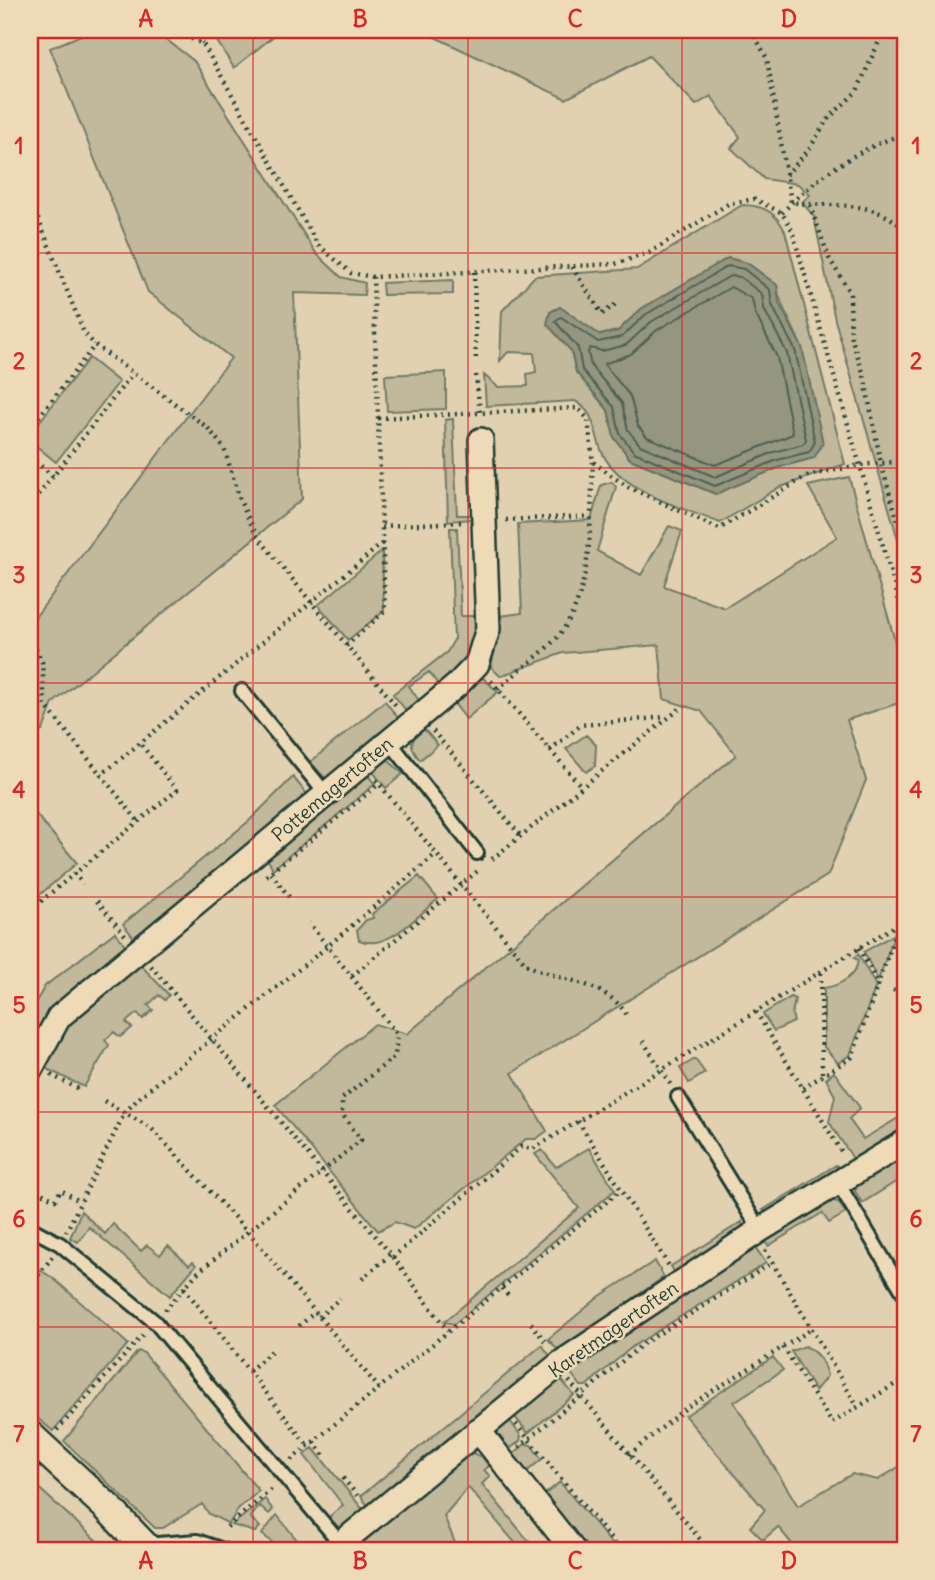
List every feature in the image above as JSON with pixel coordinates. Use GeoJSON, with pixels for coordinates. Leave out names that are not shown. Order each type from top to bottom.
{"type":"FeatureCollection","features":[{"type":"Feature","properties":{"kind":"street"},"geometry":{"type":"LineString","coordinates":[[477,664],[488,629],[481,440]]}},
{"type":"Feature","properties":{"kind":"street","name":"Pottemagertoften"},"geometry":{"type":"LineString","coordinates":[[35,1070],[59,1017],[390,742],[477,664]]}},
{"type":"Feature","properties":{"kind":"street","name":"Karetmagertoften"},"geometry":{"type":"LineString","coordinates":[[337,1547],[557,1367],[679,1282],[905,1142]]}},
{"type":"Feature","properties":{"kind":"street"},"geometry":{"type":"LineString","coordinates":[[478,1430],[573,1550]]}},
{"type":"Feature","properties":{"kind":"street"},"geometry":{"type":"LineString","coordinates":[[34,1449],[145,1548]]}},
{"type":"Feature","properties":{"kind":"lane"},"geometry":{"type":"LineString","coordinates":[[242,691],[326,794]]}},
{"type":"Feature","properties":{"kind":"lane"},"geometry":{"type":"LineString","coordinates":[[390,742],[477,853]]}},
{"type":"Feature","properties":{"kind":"lane"},"geometry":{"type":"LineString","coordinates":[[678,1097],[757,1232]]}},
{"type":"Feature","properties":{"kind":"lane"},"geometry":{"type":"LineString","coordinates":[[846,1178],[905,1295]]}},
{"type":"Feature","properties":{"kind":"lane","name":"Karetmagertoften"},"geometry":{"type":"LineString","coordinates":[[30,1228],[60,1244],[155,1322],[282,1474],[337,1547]]}},
{"type":"Feature","properties":{"kind":"lane"},"geometry":{"type":"LineString","coordinates":[[145,1548],[197,1541],[223,1550]]}},
{"type":"Feature","properties":{"kind":"path"},"geometry":{"type":"LineString","coordinates":[[30,38],[45,30]]}},
{"type":"Feature","properties":{"kind":"path"},"geometry":{"type":"LineString","coordinates":[[172,30],[203,44]]}},
{"type":"Feature","properties":{"kind":"path"},"geometry":{"type":"LineString","coordinates":[[195,30],[318,245],[351,273],[373,277],[571,266],[635,259],[728,204],[754,199],[782,213],[792,230],[905,622]]}},
{"type":"Feature","properties":{"kind":"path"},"geometry":{"type":"LineString","coordinates":[[752,30],[767,59],[791,202]]}},
{"type":"Feature","properties":{"kind":"path"},"geometry":{"type":"LineString","coordinates":[[786,176],[808,150],[827,120],[857,91],[884,30]]}},
{"type":"Feature","properties":{"kind":"path"},"geometry":{"type":"LineString","coordinates":[[782,213],[791,202],[859,153],[905,134]]}},
{"type":"Feature","properties":{"kind":"path"},"geometry":{"type":"LineString","coordinates":[[30,199],[84,333],[95,345],[208,428],[224,448],[241,503],[257,536],[346,646],[520,835]]}},
{"type":"Feature","properties":{"kind":"path"},"geometry":{"type":"LineString","coordinates":[[791,202],[810,205],[832,203],[882,211],[905,230]]}},
{"type":"Feature","properties":{"kind":"path"},"geometry":{"type":"LineString","coordinates":[[810,205],[829,258],[850,292],[851,337],[864,375],[880,464],[905,545]]}},
{"type":"Feature","properties":{"kind":"path"},"geometry":{"type":"LineString","coordinates":[[571,266],[602,314],[616,304]]}},
{"type":"Feature","properties":{"kind":"path"},"geometry":{"type":"LineString","coordinates":[[474,272],[476,362]]}},
{"type":"Feature","properties":{"kind":"path"},"geometry":{"type":"LineString","coordinates":[[346,646],[385,611],[373,277]]}},
{"type":"Feature","properties":{"kind":"path"},"geometry":{"type":"LineString","coordinates":[[30,428],[95,345]]}},
{"type":"Feature","properties":{"kind":"path"},"geometry":{"type":"LineString","coordinates":[[30,506],[133,373]]}},
{"type":"Feature","properties":{"kind":"path"},"geometry":{"type":"LineString","coordinates":[[476,375],[481,440]]}},
{"type":"Feature","properties":{"kind":"path"},"geometry":{"type":"LineString","coordinates":[[378,418],[578,408],[588,419],[593,462],[583,585],[571,617],[558,636],[498,689]]}},
{"type":"Feature","properties":{"kind":"path"},"geometry":{"type":"LineString","coordinates":[[30,457],[53,476]]}},
{"type":"Feature","properties":{"kind":"path"},"geometry":{"type":"LineString","coordinates":[[593,462],[626,486],[719,529],[807,476],[905,461]]}},
{"type":"Feature","properties":{"kind":"path"},"geometry":{"type":"LineString","coordinates":[[100,776],[383,543]]}},
{"type":"Feature","properties":{"kind":"path"},"geometry":{"type":"LineString","coordinates":[[30,636],[42,662],[45,705],[138,821]]}},
{"type":"Feature","properties":{"kind":"path"},"geometry":{"type":"LineString","coordinates":[[477,664],[580,785]]}},
{"type":"Feature","properties":{"kind":"path"},"geometry":{"type":"LineString","coordinates":[[352,976],[580,785],[682,707]]}},
{"type":"Feature","properties":{"kind":"path"},"geometry":{"type":"LineString","coordinates":[[550,750],[581,725],[668,717]]}},
{"type":"Feature","properties":{"kind":"path"},"geometry":{"type":"LineString","coordinates":[[30,910],[177,790],[140,743]]}},
{"type":"Feature","properties":{"kind":"path"},"geometry":{"type":"LineString","coordinates":[[379,784],[526,964],[543,974],[602,990],[620,1005],[626,1014]]}},
{"type":"Feature","properties":{"kind":"path"},"geometry":{"type":"LineString","coordinates":[[255,853],[290,898]]}},
{"type":"Feature","properties":{"kind":"path"},"geometry":{"type":"LineString","coordinates":[[64,1236],[125,1112],[210,1039],[328,946],[436,853]]}},
{"type":"Feature","properties":{"kind":"path"},"geometry":{"type":"LineString","coordinates":[[74,873],[83,884]]}},
{"type":"Feature","properties":{"kind":"path"},"geometry":{"type":"LineString","coordinates":[[97,901],[392,1256],[448,1331]]}},
{"type":"Feature","properties":{"kind":"path"},"geometry":{"type":"LineString","coordinates":[[803,1088],[852,1057],[880,986],[905,908]]}},
{"type":"Feature","properties":{"kind":"path"},"geometry":{"type":"LineString","coordinates":[[34,1449],[155,1322],[197,1273],[361,1140],[342,1114],[342,1098],[395,1056],[397,1034],[309,923]]}},
{"type":"Feature","properties":{"kind":"path"},"geometry":{"type":"LineString","coordinates":[[362,1279],[521,1147],[533,1149],[900,923]]}},
{"type":"Feature","properties":{"kind":"path"},"geometry":{"type":"LineString","coordinates":[[859,948],[880,986]]}},
{"type":"Feature","properties":{"kind":"path"},"geometry":{"type":"LineString","coordinates":[[821,972],[822,1077]]}},
{"type":"Feature","properties":{"kind":"path"},"geometry":{"type":"LineString","coordinates":[[893,990],[900,993]]}},
{"type":"Feature","properties":{"kind":"path"},"geometry":{"type":"LineString","coordinates":[[756,1012],[803,1088],[846,1178]]}},
{"type":"Feature","properties":{"kind":"path"},"geometry":{"type":"LineString","coordinates":[[643,1041],[678,1097]]}},
{"type":"Feature","properties":{"kind":"path"},"geometry":{"type":"LineString","coordinates":[[35,1070],[81,1090]]}},
{"type":"Feature","properties":{"kind":"path"},"geometry":{"type":"LineString","coordinates":[[104,1101],[151,1128],[248,1232],[379,1388]]}},
{"type":"Feature","properties":{"kind":"path"},"geometry":{"type":"LineString","coordinates":[[578,1121],[679,1282]]}},
{"type":"Feature","properties":{"kind":"path"},"geometry":{"type":"LineString","coordinates":[[30,1187],[55,1200],[61,1190],[81,1202]]}},
{"type":"Feature","properties":{"kind":"path"},"geometry":{"type":"LineString","coordinates":[[227,1527],[309,1446],[621,1190]]}},
{"type":"Feature","properties":{"kind":"path"},"geometry":{"type":"LineString","coordinates":[[757,1232],[772,1263],[857,1406]]}},
{"type":"Feature","properties":{"kind":"path"},"geometry":{"type":"LineString","coordinates":[[30,1286],[55,1252]]}},
{"type":"Feature","properties":{"kind":"path"},"geometry":{"type":"LineString","coordinates":[[503,1461],[644,1343],[772,1263]]}},
{"type":"Feature","properties":{"kind":"path"},"geometry":{"type":"LineString","coordinates":[[502,1287],[510,1298]]}},
{"type":"Feature","properties":{"kind":"path"},"geometry":{"type":"LineString","coordinates":[[184,1288],[309,1446]]}},
{"type":"Feature","properties":{"kind":"path"},"geometry":{"type":"LineString","coordinates":[[299,1326],[340,1298]]}},
{"type":"Feature","properties":{"kind":"path"},"geometry":{"type":"LineString","coordinates":[[905,1328],[900,1331],[905,1339]]}},
{"type":"Feature","properties":{"kind":"path"},"geometry":{"type":"LineString","coordinates":[[629,1455],[687,1406],[812,1329]]}},
{"type":"Feature","properties":{"kind":"path"},"geometry":{"type":"LineString","coordinates":[[783,1347],[832,1423],[905,1378]]}},
{"type":"Feature","properties":{"kind":"path"},"geometry":{"type":"LineString","coordinates":[[249,1371],[275,1348]]}},
{"type":"Feature","properties":{"kind":"path"},"geometry":{"type":"LineString","coordinates":[[557,1367],[709,1550]]}},
{"type":"Feature","properties":{"kind":"path"},"geometry":{"type":"LineString","coordinates":[[504,1409],[620,1550]]}},
{"type":"Feature","properties":{"kind":"path"},"geometry":{"type":"LineString","coordinates":[[314,1442],[326,1457]]}},
{"type":"Feature","properties":{"kind":"shaded area"},"geometry":{"type":"Polygon","coordinates":[[[93,30],[139,30],[159,34],[194,61],[316,253],[341,277],[365,283],[364,295],[294,293],[302,499],[53,703],[43,730],[30,741],[30,624],[231,358],[148,292],[50,48],[93,30]]]}},
{"type":"Feature","properties":{"kind":"shaded area"},"geometry":{"type":"Polygon","coordinates":[[[210,30],[281,30],[234,68],[210,30]]]}},
{"type":"Feature","properties":{"kind":"shaded area"},"geometry":{"type":"Polygon","coordinates":[[[420,30],[905,30],[905,564],[835,320],[814,217],[802,202],[810,195],[798,184],[764,179],[731,148],[740,137],[711,96],[696,105],[649,56],[566,99],[420,30]]]}},
{"type":"Feature","properties":{"kind":"shaded area"},"geometry":{"type":"Polygon","coordinates":[[[742,205],[756,206],[773,214],[785,231],[845,464],[778,488],[720,523],[646,493],[621,476],[604,457],[589,414],[575,401],[486,406],[484,375],[498,387],[528,386],[527,374],[536,372],[534,353],[508,352],[500,361],[502,311],[535,276],[637,269],[742,205]],[[728,258],[641,309],[618,331],[600,335],[581,324],[571,351],[576,372],[608,410],[614,437],[630,459],[715,494],[780,467],[814,458],[810,390],[799,342],[781,302],[777,285],[747,263],[728,258]]]}},
{"type":"Feature","properties":{"kind":"shaded area"},"geometry":{"type":"Polygon","coordinates":[[[453,280],[453,294],[383,295],[382,283],[453,280]]]}},
{"type":"Feature","properties":{"kind":"shaded area"},"geometry":{"type":"Polygon","coordinates":[[[89,358],[119,382],[56,462],[30,441],[30,434],[89,358]]]}},
{"type":"Feature","properties":{"kind":"shaded area"},"geometry":{"type":"Polygon","coordinates":[[[446,372],[446,409],[387,411],[385,375],[446,372]]]}},
{"type":"Feature","properties":{"kind":"shaded area"},"geometry":{"type":"Polygon","coordinates":[[[453,419],[457,515],[473,515],[473,519],[448,521],[445,420],[453,419]]]}},
{"type":"Feature","properties":{"kind":"shaded area"},"geometry":{"type":"Polygon","coordinates":[[[849,477],[905,677],[905,701],[847,720],[866,780],[828,875],[512,1073],[547,1131],[536,1139],[526,1139],[414,1229],[395,1222],[378,1231],[275,1105],[375,1024],[407,1034],[736,755],[701,711],[664,699],[659,645],[563,653],[500,676],[491,667],[501,616],[522,613],[518,524],[591,520],[601,485],[612,482],[616,487],[597,551],[641,575],[669,526],[682,531],[664,586],[725,608],[837,537],[808,486],[849,477]]]}},
{"type":"Feature","properties":{"kind":"shaded area"},"geometry":{"type":"Polygon","coordinates":[[[450,528],[457,528],[461,616],[478,616],[477,627],[467,655],[440,687],[429,672],[409,686],[420,702],[408,713],[393,694],[447,652],[454,640],[450,528]]]}},
{"type":"Feature","properties":{"kind":"shaded area"},"geometry":{"type":"Polygon","coordinates":[[[382,551],[384,611],[348,640],[318,605],[382,551]]]}},
{"type":"Feature","properties":{"kind":"shaded area"},"geometry":{"type":"Polygon","coordinates":[[[481,676],[498,692],[466,719],[454,703],[481,676]]]}},
{"type":"Feature","properties":{"kind":"shaded area"},"geometry":{"type":"Polygon","coordinates":[[[385,701],[399,719],[336,774],[326,779],[310,762],[385,701]]]}},
{"type":"Feature","properties":{"kind":"shaded area"},"geometry":{"type":"Polygon","coordinates":[[[423,728],[438,745],[420,760],[412,743],[423,728]]]}},
{"type":"Feature","properties":{"kind":"shaded area"},"geometry":{"type":"Polygon","coordinates":[[[586,735],[596,745],[595,766],[586,772],[566,749],[586,735]]]}},
{"type":"Feature","properties":{"kind":"shaded area"},"geometry":{"type":"Polygon","coordinates":[[[388,760],[403,774],[386,788],[372,771],[388,760]]]}},
{"type":"Feature","properties":{"kind":"shaded area"},"geometry":{"type":"Polygon","coordinates":[[[366,773],[375,784],[273,869],[266,857],[366,773]]]}},
{"type":"Feature","properties":{"kind":"shaded area"},"geometry":{"type":"Polygon","coordinates":[[[293,777],[307,794],[304,799],[135,939],[123,924],[249,821],[293,777]]]}},
{"type":"Feature","properties":{"kind":"shaded area"},"geometry":{"type":"Polygon","coordinates":[[[30,807],[77,863],[30,903],[30,807]]]}},
{"type":"Feature","properties":{"kind":"shaded area"},"geometry":{"type":"Polygon","coordinates":[[[419,876],[438,899],[391,937],[370,942],[359,940],[357,930],[366,920],[373,918],[372,914],[419,876]]]}},
{"type":"Feature","properties":{"kind":"shaded area"},"geometry":{"type":"Polygon","coordinates":[[[115,932],[126,946],[30,1048],[30,1012],[45,986],[115,932]]]}},
{"type":"Feature","properties":{"kind":"shaded area"},"geometry":{"type":"Polygon","coordinates":[[[895,934],[878,981],[864,952],[895,934]]]}},
{"type":"Feature","properties":{"kind":"shaded area"},"geometry":{"type":"Polygon","coordinates":[[[858,954],[876,986],[850,1055],[838,1063],[824,1047],[824,988],[836,985],[851,975],[857,966],[858,960],[854,958],[858,954]]]}},
{"type":"Feature","properties":{"kind":"shaded area"},"geometry":{"type":"Polygon","coordinates":[[[137,961],[169,995],[165,1000],[159,995],[148,1005],[153,1010],[143,1019],[137,1013],[126,1022],[132,1028],[120,1037],[114,1032],[105,1040],[109,1045],[84,1087],[43,1067],[68,1023],[137,961]]]}},
{"type":"Feature","properties":{"kind":"shaded area"},"geometry":{"type":"Polygon","coordinates":[[[791,997],[795,999],[792,1014],[794,1022],[774,1031],[763,1014],[791,997]]]}},
{"type":"Feature","properties":{"kind":"shaded area"},"geometry":{"type":"Polygon","coordinates":[[[695,1059],[705,1073],[689,1083],[680,1068],[695,1059]]]}},
{"type":"Feature","properties":{"kind":"shaded area"},"geometry":{"type":"Polygon","coordinates":[[[834,1072],[860,1108],[849,1119],[863,1139],[905,1114],[905,1130],[854,1160],[829,1122],[835,1096],[826,1079],[834,1072]]]}},
{"type":"Feature","properties":{"kind":"shaded area"},"geometry":{"type":"Polygon","coordinates":[[[589,1148],[615,1190],[454,1324],[444,1322],[579,1208],[535,1154],[542,1150],[556,1167],[589,1148]]]}},
{"type":"Feature","properties":{"kind":"shaded area"},"geometry":{"type":"Polygon","coordinates":[[[905,1155],[905,1176],[862,1203],[855,1191],[859,1183],[905,1155]]]}},
{"type":"Feature","properties":{"kind":"shaded area"},"geometry":{"type":"Polygon","coordinates":[[[836,1165],[840,1169],[768,1212],[763,1210],[836,1165]]]}},
{"type":"Feature","properties":{"kind":"shaded area"},"geometry":{"type":"Polygon","coordinates":[[[830,1200],[838,1202],[846,1213],[829,1223],[822,1213],[768,1246],[765,1241],[830,1200]]]}},
{"type":"Feature","properties":{"kind":"shaded area"},"geometry":{"type":"Polygon","coordinates":[[[81,1211],[105,1234],[113,1224],[141,1251],[147,1245],[160,1255],[168,1246],[189,1265],[193,1262],[196,1265],[170,1296],[89,1227],[78,1242],[70,1238],[81,1211]]]}},
{"type":"Feature","properties":{"kind":"shaded area"},"geometry":{"type":"Polygon","coordinates":[[[742,1222],[743,1229],[710,1249],[708,1256],[674,1272],[671,1266],[742,1222]]]}},
{"type":"Feature","properties":{"kind":"shaded area"},"geometry":{"type":"Polygon","coordinates":[[[755,1247],[766,1263],[632,1347],[586,1386],[581,1386],[570,1372],[583,1360],[755,1247]]]}},
{"type":"Feature","properties":{"kind":"shaded area"},"geometry":{"type":"Polygon","coordinates":[[[655,1261],[664,1277],[559,1351],[548,1339],[600,1296],[655,1261]]]}},
{"type":"Feature","properties":{"kind":"shaded area"},"geometry":{"type":"Polygon","coordinates":[[[30,1264],[53,1278],[128,1344],[53,1431],[30,1412],[30,1264]]]}},
{"type":"Feature","properties":{"kind":"shaded area"},"geometry":{"type":"Polygon","coordinates":[[[542,1345],[551,1357],[370,1509],[361,1496],[542,1345]]]}},
{"type":"Feature","properties":{"kind":"shaded area"},"geometry":{"type":"Polygon","coordinates":[[[805,1346],[820,1358],[827,1376],[815,1391],[791,1351],[805,1346]]]}},
{"type":"Feature","properties":{"kind":"shaded area"},"geometry":{"type":"Polygon","coordinates":[[[138,1351],[144,1353],[259,1491],[239,1508],[229,1524],[209,1514],[202,1504],[163,1528],[155,1528],[64,1441],[138,1351]]]}},
{"type":"Feature","properties":{"kind":"shaded area"},"geometry":{"type":"Polygon","coordinates":[[[773,1357],[783,1370],[734,1402],[798,1506],[852,1474],[878,1480],[905,1463],[905,1550],[797,1550],[778,1527],[763,1540],[750,1527],[765,1510],[685,1416],[773,1357]]]}},
{"type":"Feature","properties":{"kind":"shaded area"},"geometry":{"type":"Polygon","coordinates":[[[560,1378],[574,1395],[528,1433],[514,1416],[560,1378]]]}},
{"type":"Feature","properties":{"kind":"shaded area"},"geometry":{"type":"Polygon","coordinates":[[[510,1421],[521,1436],[520,1441],[506,1452],[498,1440],[498,1430],[510,1421]]]}},
{"type":"Feature","properties":{"kind":"shaded area"},"geometry":{"type":"Polygon","coordinates":[[[525,1444],[531,1445],[542,1459],[525,1473],[511,1456],[525,1444]]]}},
{"type":"Feature","properties":{"kind":"shaded area"},"geometry":{"type":"Polygon","coordinates":[[[313,1448],[365,1512],[344,1528],[339,1528],[329,1517],[343,1505],[304,1455],[313,1448]]]}},
{"type":"Feature","properties":{"kind":"shaded area"},"geometry":{"type":"Polygon","coordinates":[[[470,1452],[482,1457],[489,1466],[484,1470],[490,1476],[482,1484],[536,1550],[521,1550],[468,1487],[444,1516],[458,1550],[354,1550],[470,1452]]]}},
{"type":"Feature","properties":{"kind":"shaded area"},"geometry":{"type":"Polygon","coordinates":[[[32,1482],[107,1550],[30,1550],[32,1482]]]}},
{"type":"Feature","properties":{"kind":"shaded area"},"geometry":{"type":"Polygon","coordinates":[[[560,1482],[617,1550],[589,1550],[543,1496],[560,1482]]]}},
{"type":"Feature","properties":{"kind":"shaded area"},"geometry":{"type":"Polygon","coordinates":[[[265,1499],[273,1510],[269,1514],[260,1506],[250,1517],[260,1527],[255,1532],[232,1525],[265,1499]]]}},
{"type":"Feature","properties":{"kind":"shaded area"},"geometry":{"type":"Polygon","coordinates":[[[277,1515],[305,1550],[281,1550],[262,1534],[277,1515]]]}},
{"type":"Feature","properties":{"kind":"water"},"geometry":{"type":"Polygon","coordinates":[[[728,258],[747,263],[777,285],[779,303],[802,347],[823,443],[814,458],[780,467],[716,494],[630,459],[614,437],[608,410],[576,372],[571,351],[547,324],[550,312],[560,307],[600,335],[618,331],[641,309],[728,258]]]}}]}
